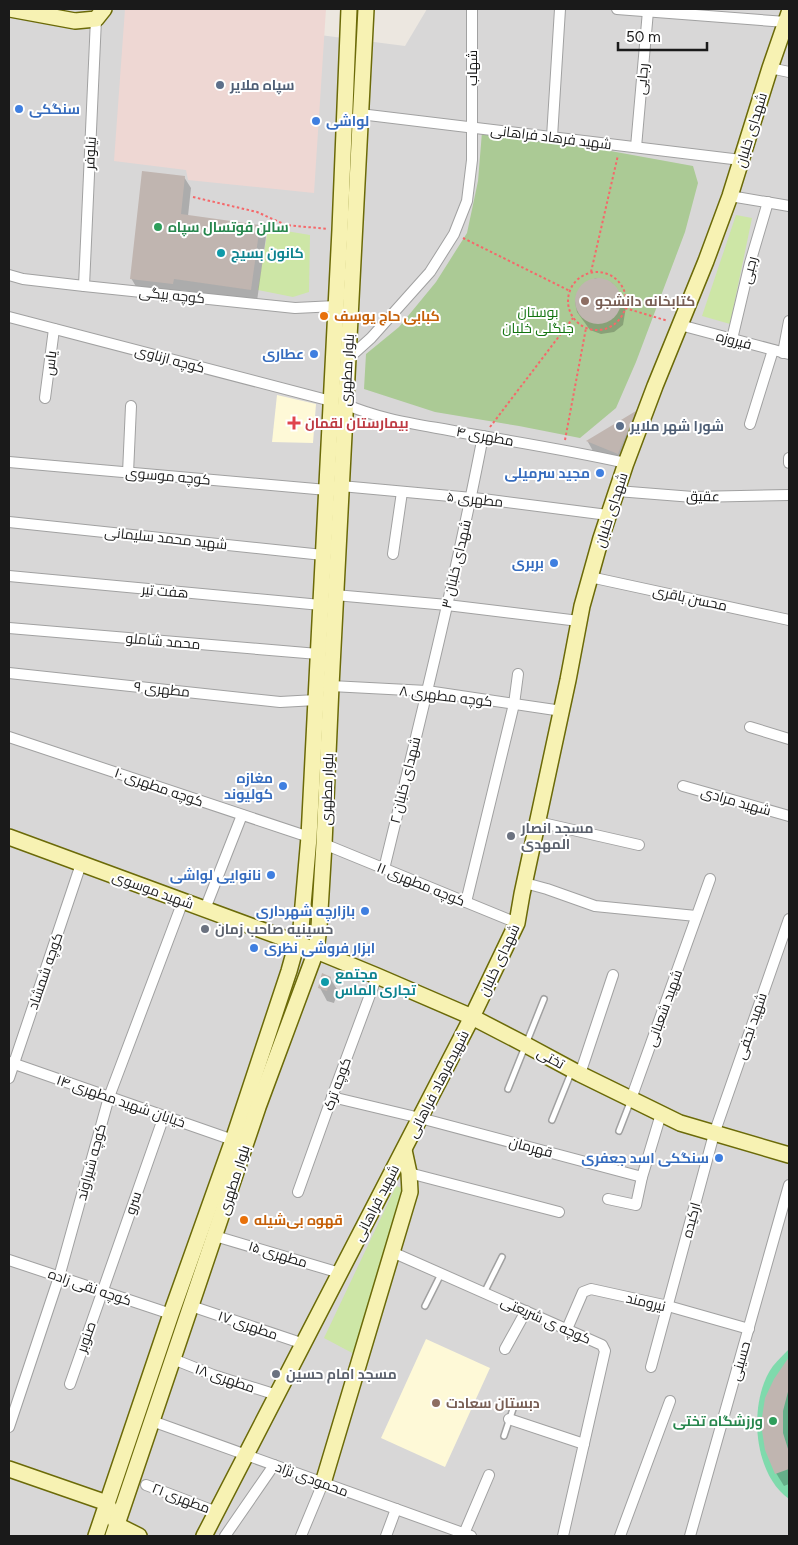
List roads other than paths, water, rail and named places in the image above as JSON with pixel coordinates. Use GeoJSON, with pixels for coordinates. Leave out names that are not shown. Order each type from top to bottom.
{"type":"FeatureCollection","features":[{"type":"Feature","properties":{"kind":"main road"},"geometry":{"type":"LineString","coordinates":[[10,9],[75,20],[100,14]]}},
{"type":"Feature","properties":{"kind":"main road","name":"بلوار مطهری"},"geometry":{"type":"LineString","coordinates":[[115,1531],[258,1107],[316,951],[324,844],[335,595],[334,488],[338,403],[336,306],[349,9]]}},
{"type":"Feature","properties":{"kind":"main road","name":"بلوار مطهری"},"geometry":{"type":"LineString","coordinates":[[338,403],[347,364],[366,9]]}},
{"type":"Feature","properties":{"kind":"main road","name":"شهدای خلبان"},"geometry":{"type":"LineString","coordinates":[[472,1017],[518,923],[579,621],[608,516],[626,463],[730,196],[770,68],[788,18]]}},
{"type":"Feature","properties":{"kind":"main road","name":"بلوار مطهری"},"geometry":{"type":"LineString","coordinates":[[96,1536],[171,1314],[233,1140],[289,971],[301,928],[309,837],[323,555],[334,488]]}},
{"type":"Feature","properties":{"kind":"main road","name":"شهید موسوی"},"geometry":{"type":"LineString","coordinates":[[9,837],[316,951]]}},
{"type":"Feature","properties":{"kind":"main road","name":"تختی"},"geometry":{"type":"LineString","coordinates":[[316,951],[472,1017],[576,1072],[680,1123],[789,1155]]}},
{"type":"Feature","properties":{"kind":"main road","name":"شهیدفرهاد فراهانی"},"geometry":{"type":"LineString","coordinates":[[404,1150],[472,1017]]}},
{"type":"Feature","properties":{"kind":"main road","name":"شهید فراهانی"},"geometry":{"type":"LineString","coordinates":[[324,1483],[410,1192],[404,1150]]}},
{"type":"Feature","properties":{"kind":"main road","name":"شهید فراهانی"},"geometry":{"type":"LineString","coordinates":[[204,1536],[404,1150]]}},
{"type":"Feature","properties":{"kind":"main road"},"geometry":{"type":"LineString","coordinates":[[9,1469],[107,1503],[115,1531],[139,1536]]}},
{"type":"Feature","properties":{"kind":"street","name":"شهاب"},"geometry":{"type":"LineString","coordinates":[[347,364],[350,356],[372,338],[430,272],[454,234],[467,201],[472,160],[472,9]]}},
{"type":"Feature","properties":{"kind":"street"},"geometry":{"type":"LineString","coordinates":[[552,137],[560,9]]}},
{"type":"Feature","properties":{"kind":"street"},"geometry":{"type":"LineString","coordinates":[[617,9],[788,18]]}},
{"type":"Feature","properties":{"kind":"street","name":"رجایی"},"geometry":{"type":"LineString","coordinates":[[636,147],[648,11]]}},
{"type":"Feature","properties":{"kind":"street","name":"نیلوفر"},"geometry":{"type":"LineString","coordinates":[[84,286],[100,14]]}},
{"type":"Feature","properties":{"kind":"street"},"geometry":{"type":"LineString","coordinates":[[770,68],[789,72]]}},
{"type":"Feature","properties":{"kind":"street","name":"شهید فرهاد فراهانی"},"geometry":{"type":"LineString","coordinates":[[360,114],[741,160]]}},
{"type":"Feature","properties":{"kind":"street"},"geometry":{"type":"LineString","coordinates":[[730,196],[789,206]]}},
{"type":"Feature","properties":{"kind":"street","name":"رجبی"},"geometry":{"type":"LineString","coordinates":[[732,339],[750,263],[768,202]]}},
{"type":"Feature","properties":{"kind":"street","name":"کوچه بیگی"},"geometry":{"type":"LineString","coordinates":[[9,275],[23,279],[295,308],[336,306]]}},
{"type":"Feature","properties":{"kind":"street","name":"کوچه ازناوی"},"geometry":{"type":"LineString","coordinates":[[9,317],[338,403]]}},
{"type":"Feature","properties":{"kind":"street"},"geometry":{"type":"LineString","coordinates":[[750,424],[782,353],[789,321]]}},
{"type":"Feature","properties":{"kind":"street","name":"فیروزه"},"geometry":{"type":"LineString","coordinates":[[680,325],[782,353]]}},
{"type":"Feature","properties":{"kind":"street","name":"یاس"},"geometry":{"type":"LineString","coordinates":[[46,398],[54,329]]}},
{"type":"Feature","properties":{"kind":"street","name":"مطهری ۴"},"geometry":{"type":"LineString","coordinates":[[338,403],[398,421],[564,450],[626,463]]}},
{"type":"Feature","properties":{"kind":"street"},"geometry":{"type":"LineString","coordinates":[[128,472],[131,406]]}},
{"type":"Feature","properties":{"kind":"street","name":"شهدای خلبان ۳"},"geometry":{"type":"LineString","coordinates":[[427,691],[483,436]]}},
{"type":"Feature","properties":{"kind":"street"},"geometry":{"type":"LineString","coordinates":[[789,458],[789,463]]}},
{"type":"Feature","properties":{"kind":"street","name":"کوچه موسوی"},"geometry":{"type":"LineString","coordinates":[[9,462],[334,488]]}},
{"type":"Feature","properties":{"kind":"street","name":"مطهری ۵"},"geometry":{"type":"LineString","coordinates":[[334,488],[471,497],[608,516]]}},
{"type":"Feature","properties":{"kind":"street","name":"عقیق"},"geometry":{"type":"LineString","coordinates":[[617,490],[693,497],[789,495]]}},
{"type":"Feature","properties":{"kind":"street"},"geometry":{"type":"LineString","coordinates":[[393,554],[402,492]]}},
{"type":"Feature","properties":{"kind":"street","name":"شهید محمد سلیمانی"},"geometry":{"type":"LineString","coordinates":[[9,522],[323,555]]}},
{"type":"Feature","properties":{"kind":"street","name":"هفت تیر"},"geometry":{"type":"LineString","coordinates":[[9,576],[320,605]]}},
{"type":"Feature","properties":{"kind":"street","name":"محسن باقری"},"geometry":{"type":"LineString","coordinates":[[590,577],[789,620]]}},
{"type":"Feature","properties":{"kind":"street"},"geometry":{"type":"LineString","coordinates":[[335,595],[447,605],[579,621]]}},
{"type":"Feature","properties":{"kind":"street","name":"محمد شاملو"},"geometry":{"type":"LineString","coordinates":[[9,628],[318,654]]}},
{"type":"Feature","properties":{"kind":"street","name":"مطهری ۹"},"geometry":{"type":"LineString","coordinates":[[9,673],[280,702],[316,700]]}},
{"type":"Feature","properties":{"kind":"street"},"geometry":{"type":"LineString","coordinates":[[466,902],[514,704],[518,674]]}},
{"type":"Feature","properties":{"kind":"street","name":"کوچه مطهری ۸"},"geometry":{"type":"LineString","coordinates":[[331,686],[427,691],[562,711]]}},
{"type":"Feature","properties":{"kind":"street","name":"شهدای خلبان ۲"},"geometry":{"type":"LineString","coordinates":[[384,869],[427,691]]}},
{"type":"Feature","properties":{"kind":"street"},"geometry":{"type":"LineString","coordinates":[[750,727],[789,739]]}},
{"type":"Feature","properties":{"kind":"street","name":"کوچه مطهری ۱۰"},"geometry":{"type":"LineString","coordinates":[[9,737],[309,837]]}},
{"type":"Feature","properties":{"kind":"street","name":"شهید مرادی"},"geometry":{"type":"LineString","coordinates":[[683,786],[789,816]]}},
{"type":"Feature","properties":{"kind":"street"},"geometry":{"type":"LineString","coordinates":[[205,909],[242,815]]}},
{"type":"Feature","properties":{"kind":"street"},"geometry":{"type":"LineString","coordinates":[[538,822],[639,845]]}},
{"type":"Feature","properties":{"kind":"street","name":"کوچه مطهری ۱۱"},"geometry":{"type":"LineString","coordinates":[[324,844],[518,923]]}},
{"type":"Feature","properties":{"kind":"street","name":"کوچه شمشاد"},"geometry":{"type":"LineString","coordinates":[[9,1078],[11,1063],[82,864]]}},
{"type":"Feature","properties":{"kind":"street","name":"شهید شعبانی"},"geometry":{"type":"LineString","coordinates":[[631,1099],[710,879]]}},
{"type":"Feature","properties":{"kind":"street"},"geometry":{"type":"LineString","coordinates":[[525,883],[595,906],[696,916]]}},
{"type":"Feature","properties":{"kind":"street","name":"کوچه شیراوند"},"geometry":{"type":"LineString","coordinates":[[9,1427],[59,1277],[109,1097],[183,901]]}},
{"type":"Feature","properties":{"kind":"street","name":"شهید نجفی"},"geometry":{"type":"LineString","coordinates":[[714,1134],[789,919]]}},
{"type":"Feature","properties":{"kind":"street"},"geometry":{"type":"LineString","coordinates":[[576,1072],[613,975]]}},
{"type":"Feature","properties":{"kind":"street","name":"کوچه ترک"},"geometry":{"type":"LineString","coordinates":[[298,1192],[377,976]]}},
{"type":"Feature","properties":{"kind":"street","name":"خیابان شهید مطهری ۱۴"},"geometry":{"type":"LineString","coordinates":[[11,1063],[233,1140]]}},
{"type":"Feature","properties":{"kind":"street","name":"قهرمان"},"geometry":{"type":"LineString","coordinates":[[332,1097],[420,1118],[642,1177]]}},
{"type":"Feature","properties":{"kind":"street"},"geometry":{"type":"LineString","coordinates":[[608,1199],[636,1205],[642,1177],[661,1114]]}},
{"type":"Feature","properties":{"kind":"street","name":"سرو"},"geometry":{"type":"LineString","coordinates":[[102,1291],[164,1116]]}},
{"type":"Feature","properties":{"kind":"street","name":"ارکیده"},"geometry":{"type":"LineString","coordinates":[[651,1368],[714,1134]]}},
{"type":"Feature","properties":{"kind":"street"},"geometry":{"type":"LineString","coordinates":[[408,1173],[558,1212]]}},
{"type":"Feature","properties":{"kind":"street","name":"حسینی"},"geometry":{"type":"LineString","coordinates":[[690,1536],[789,1185]]}},
{"type":"Feature","properties":{"kind":"street","name":"مطهری ۱۵"},"geometry":{"type":"LineString","coordinates":[[215,1236],[340,1273]]}},
{"type":"Feature","properties":{"kind":"street","name":"کوچه ی شریعتی"},"geometry":{"type":"LineString","coordinates":[[392,1252],[602,1345],[605,1351],[563,1536]]}},
{"type":"Feature","properties":{"kind":"street","name":"کوچه نقی زاده"},"geometry":{"type":"LineString","coordinates":[[9,1260],[171,1314]]}},
{"type":"Feature","properties":{"kind":"street","name":"نیرومند"},"geometry":{"type":"LineString","coordinates":[[567,1329],[583,1292],[590,1289],[668,1306],[749,1329]]}},
{"type":"Feature","properties":{"kind":"street","name":"صنوبر"},"geometry":{"type":"LineString","coordinates":[[70,1384],[102,1291]]}},
{"type":"Feature","properties":{"kind":"street","name":"مطهری ۱۷"},"geometry":{"type":"LineString","coordinates":[[192,1306],[304,1344]]}},
{"type":"Feature","properties":{"kind":"street"},"geometry":{"type":"LineString","coordinates":[[505,1349],[526,1311]]}},
{"type":"Feature","properties":{"kind":"street","name":"مطهری ۱۸"},"geometry":{"type":"LineString","coordinates":[[173,1360],[277,1395]]}},
{"type":"Feature","properties":{"kind":"street"},"geometry":{"type":"LineString","coordinates":[[620,1536],[670,1401]]}},
{"type":"Feature","properties":{"kind":"street"},"geometry":{"type":"LineString","coordinates":[[509,1420],[584,1444]]}},
{"type":"Feature","properties":{"kind":"street","name":"محمودی نژاد"},"geometry":{"type":"LineString","coordinates":[[152,1422],[466,1535]]}},
{"type":"Feature","properties":{"kind":"street"},"geometry":{"type":"LineString","coordinates":[[225,1536],[274,1465]]}},
{"type":"Feature","properties":{"kind":"street"},"geometry":{"type":"LineString","coordinates":[[466,1535],[489,1475]]}},
{"type":"Feature","properties":{"kind":"street"},"geometry":{"type":"LineString","coordinates":[[301,1536],[324,1483]]}},
{"type":"Feature","properties":{"kind":"street","name":"مطهری ۲۱"},"geometry":{"type":"LineString","coordinates":[[146,1485],[217,1512]]}},
{"type":"Feature","properties":{"kind":"street"},"geometry":{"type":"LineString","coordinates":[[386,1536],[396,1509]]}},
{"type":"Feature","properties":{"kind":"lane"},"geometry":{"type":"LineString","coordinates":[[508,1089],[544,999]]}},
{"type":"Feature","properties":{"kind":"lane"},"geometry":{"type":"LineString","coordinates":[[552,1120],[576,1072]]}},
{"type":"Feature","properties":{"kind":"lane"},"geometry":{"type":"LineString","coordinates":[[619,1131],[631,1099]]}},
{"type":"Feature","properties":{"kind":"lane"},"geometry":{"type":"LineString","coordinates":[[484,1293],[502,1257]]}},
{"type":"Feature","properties":{"kind":"lane"},"geometry":{"type":"LineString","coordinates":[[425,1306],[441,1274]]}},
{"type":"Feature","properties":{"kind":"lane"},"geometry":{"type":"LineString","coordinates":[[504,1436],[514,1406]]}},
{"type":"Feature","properties":{"kind":"place","name":"سپاه ملایر"},"geometry":{"type":"Point","coordinates":[220,85]}},
{"type":"Feature","properties":{"kind":"place","name":"سنگکی"},"geometry":{"type":"Point","coordinates":[19,109]}},
{"type":"Feature","properties":{"kind":"place","name":"لواشی"},"geometry":{"type":"Point","coordinates":[316,121]}},
{"type":"Feature","properties":{"kind":"place","name":"سالن فوتسال سپاه"},"geometry":{"type":"Point","coordinates":[158,227]}},
{"type":"Feature","properties":{"kind":"place","name":"کانون بسیج"},"geometry":{"type":"Point","coordinates":[221,253]}},
{"type":"Feature","properties":{"kind":"place","name":"کتابخانه دانشجو"},"geometry":{"type":"Point","coordinates":[585,301]}},
{"type":"Feature","properties":{"kind":"place","name":"کبابی حاج یوسف"},"geometry":{"type":"Point","coordinates":[324,316]}},
{"type":"Feature","properties":{"kind":"place","name":"عطاری"},"geometry":{"type":"Point","coordinates":[314,354]}},
{"type":"Feature","properties":{"kind":"place","name":"بیمارستان لقمان"},"geometry":{"type":"Point","coordinates":[294,423]}},
{"type":"Feature","properties":{"kind":"place","name":"شورا شهر ملایر"},"geometry":{"type":"Point","coordinates":[620,426]}},
{"type":"Feature","properties":{"kind":"place","name":"مجید سرمیلی"},"geometry":{"type":"Point","coordinates":[600,473]}},
{"type":"Feature","properties":{"kind":"place","name":"بربری"},"geometry":{"type":"Point","coordinates":[554,563]}},
{"type":"Feature","properties":{"kind":"place","name":"مغازه کولیوند"},"geometry":{"type":"Point","coordinates":[283,786]}},
{"type":"Feature","properties":{"kind":"place","name":"مسجد انصار المهدی"},"geometry":{"type":"Point","coordinates":[511,836]}},
{"type":"Feature","properties":{"kind":"place","name":"نانوایی لواشی"},"geometry":{"type":"Point","coordinates":[271,875]}},
{"type":"Feature","properties":{"kind":"place","name":"بازارچه شهرداری"},"geometry":{"type":"Point","coordinates":[365,911]}},
{"type":"Feature","properties":{"kind":"place","name":"حسینیه صاحب زمان"},"geometry":{"type":"Point","coordinates":[205,929]}},
{"type":"Feature","properties":{"kind":"place","name":"ابزار فروشی نظری"},"geometry":{"type":"Point","coordinates":[254,948]}},
{"type":"Feature","properties":{"kind":"place","name":"مجتمع تجاری الماس"},"geometry":{"type":"Point","coordinates":[325,982]}},
{"type":"Feature","properties":{"kind":"place","name":"سنگکی اسد جعفری"},"geometry":{"type":"Point","coordinates":[719,1158]}},
{"type":"Feature","properties":{"kind":"place","name":"قهوه بی‌شیله"},"geometry":{"type":"Point","coordinates":[244,1220]}},
{"type":"Feature","properties":{"kind":"place","name":"مسجد امام حسین"},"geometry":{"type":"Point","coordinates":[276,1374]}},
{"type":"Feature","properties":{"kind":"place","name":"دبستان سعادت"},"geometry":{"type":"Point","coordinates":[436,1403]}},
{"type":"Feature","properties":{"kind":"place","name":"ورزشگاه تختی"},"geometry":{"type":"Point","coordinates":[773,1421]}},
{"type":"Feature","properties":{"kind":"park label","name":"بوستان جنگلی خلبان"},"geometry":{"type":"Point","coordinates":[538,320]}}]}
